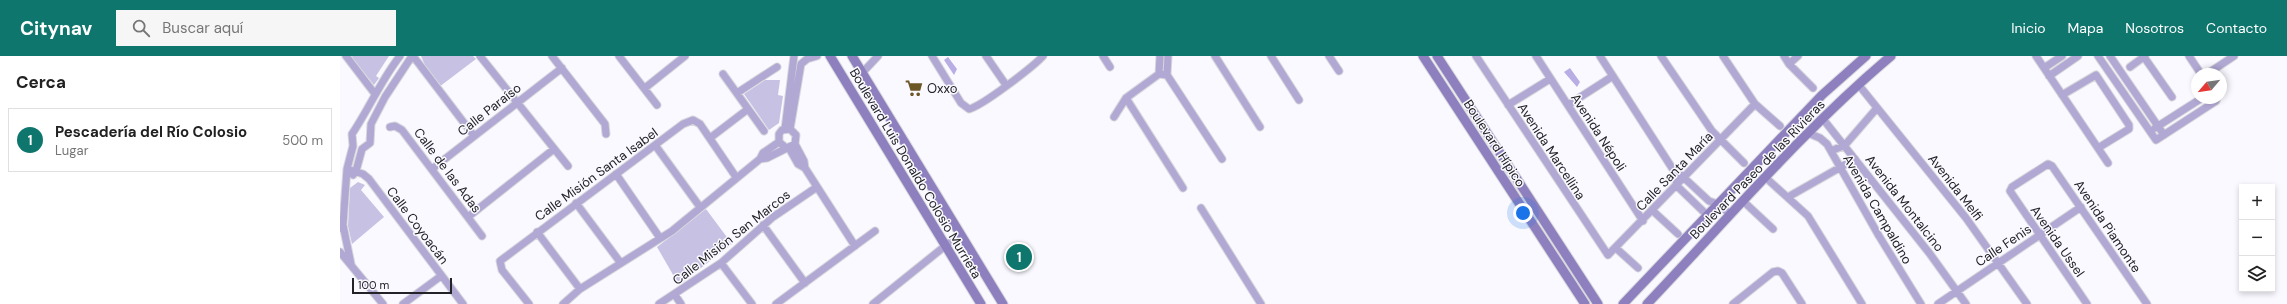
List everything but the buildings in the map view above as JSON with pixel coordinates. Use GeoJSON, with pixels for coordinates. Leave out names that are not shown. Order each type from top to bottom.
{"type":"FeatureCollection","features":[{"type":"Feature","properties":{"kind":"street"},"geometry":{"type":"LineString","coordinates":[[346,56],[375,94]]}},
{"type":"Feature","properties":{"kind":"street"},"geometry":{"type":"LineString","coordinates":[[352,266],[342,226],[348,182],[347,169],[352,146],[352,134],[359,125],[375,94],[400,56]]}},
{"type":"Feature","properties":{"kind":"street"},"geometry":{"type":"LineString","coordinates":[[348,182],[356,171],[362,149],[370,143],[370,130],[378,110],[413,56],[474,136]]}},
{"type":"Feature","properties":{"kind":"street"},"geometry":{"type":"LineString","coordinates":[[480,56],[568,166]]}},
{"type":"Feature","properties":{"kind":"street"},"geometry":{"type":"LineString","coordinates":[[552,56],[605,124],[606,134]]}},
{"type":"Feature","properties":{"kind":"street"},"geometry":{"type":"LineString","coordinates":[[619,56],[657,105]]}},
{"type":"Feature","properties":{"kind":"street"},"geometry":{"type":"LineString","coordinates":[[645,88],[685,56]]}},
{"type":"Feature","properties":{"kind":"street"},"geometry":{"type":"LineString","coordinates":[[788,129],[794,56]]}},
{"type":"Feature","properties":{"kind":"street"},"geometry":{"type":"LineString","coordinates":[[788,129],[801,64],[807,59],[817,56]]}},
{"type":"Feature","properties":{"kind":"street"},"geometry":{"type":"LineString","coordinates":[[821,56],[831,58]]}},
{"type":"Feature","properties":{"kind":"street","name":"Boulevard Luis Donaldo Colosio Murrieta"},"geometry":{"type":"LineString","coordinates":[[852,56],[1003,304]]}},
{"type":"Feature","properties":{"kind":"street"},"geometry":{"type":"LineString","coordinates":[[862,73],[870,58],[878,56]]}},
{"type":"Feature","properties":{"kind":"street"},"geometry":{"type":"LineString","coordinates":[[932,56],[964,107],[975,108],[1027,70],[1043,56]]}},
{"type":"Feature","properties":{"kind":"street"},"geometry":{"type":"LineString","coordinates":[[986,56],[1006,85]]}},
{"type":"Feature","properties":{"kind":"street"},"geometry":{"type":"LineString","coordinates":[[1103,56],[1110,67]]}},
{"type":"Feature","properties":{"kind":"street"},"geometry":{"type":"LineString","coordinates":[[1159,74],[1159,56],[1168,56],[1167,75],[1222,159]]}},
{"type":"Feature","properties":{"kind":"street"},"geometry":{"type":"LineString","coordinates":[[1215,56],[1260,127]]}},
{"type":"Feature","properties":{"kind":"street"},"geometry":{"type":"LineString","coordinates":[[1271,56],[1299,100]]}},
{"type":"Feature","properties":{"kind":"street"},"geometry":{"type":"LineString","coordinates":[[1329,56],[1339,71]]}},
{"type":"Feature","properties":{"kind":"street","name":"Boulevard Hípico"},"geometry":{"type":"LineString","coordinates":[[1423,56],[1585,304]]}},
{"type":"Feature","properties":{"kind":"street","name":"Boulevard Hípico"},"geometry":{"type":"LineString","coordinates":[[1437,56],[1598,304]]}},
{"type":"Feature","properties":{"kind":"street","name":"Avenida Marcellina"},"geometry":{"type":"LineString","coordinates":[[1476,56],[1603,250],[1607,254],[1611,255]]}},
{"type":"Feature","properties":{"kind":"street","name":"Avenida Népoli"},"geometry":{"type":"LineString","coordinates":[[1536,56],[1643,221]]}},
{"type":"Feature","properties":{"kind":"street"},"geometry":{"type":"LineString","coordinates":[[1661,56],[1712,131],[1744,163]]}},
{"type":"Feature","properties":{"kind":"street"},"geometry":{"type":"LineString","coordinates":[[1723,56],[1755,104],[1780,126]]}},
{"type":"Feature","properties":{"kind":"street"},"geometry":{"type":"LineString","coordinates":[[1784,56],[1789,64],[1813,88]]}},
{"type":"Feature","properties":{"kind":"street"},"geometry":{"type":"LineString","coordinates":[[1789,64],[1798,56]]}},
{"type":"Feature","properties":{"kind":"street","name":"Boulevard Paseo de las Rivieras"},"geometry":{"type":"LineString","coordinates":[[1623,304],[1707,215],[1840,79],[1866,56]]}},
{"type":"Feature","properties":{"kind":"street","name":"Boulevard Paseo de las Rivieras"},"geometry":{"type":"LineString","coordinates":[[1647,304],[1742,201],[1808,133],[1851,90],[1891,56]]}},
{"type":"Feature","properties":{"kind":"street"},"geometry":{"type":"LineString","coordinates":[[2036,56],[2108,163]]}},
{"type":"Feature","properties":{"kind":"street"},"geometry":{"type":"LineString","coordinates":[[2044,68],[2062,56]]}},
{"type":"Feature","properties":{"kind":"street"},"geometry":{"type":"LineString","coordinates":[[2049,76],[2078,56]]}},
{"type":"Feature","properties":{"kind":"street"},"geometry":{"type":"LineString","coordinates":[[2098,56],[2156,140],[2209,104]]}},
{"type":"Feature","properties":{"kind":"street"},"geometry":{"type":"LineString","coordinates":[[2110,56],[2164,135]]}},
{"type":"Feature","properties":{"kind":"street"},"geometry":{"type":"LineString","coordinates":[[2130,67],[2145,56],[2172,97]]}},
{"type":"Feature","properties":{"kind":"street"},"geometry":{"type":"LineString","coordinates":[[2189,56],[2197,68]]}},
{"type":"Feature","properties":{"kind":"street"},"geometry":{"type":"LineString","coordinates":[[2216,68],[2234,56]]}},
{"type":"Feature","properties":{"kind":"street"},"geometry":{"type":"LineString","coordinates":[[1602,57],[1674,171],[1677,186],[1707,215]]}},
{"type":"Feature","properties":{"kind":"street","name":"Boulevard Luis Donaldo Colosio Murrieta"},"geometry":{"type":"LineString","coordinates":[[831,58],[981,304]]}},
{"type":"Feature","properties":{"kind":"street"},"geometry":{"type":"LineString","coordinates":[[737,93],[777,67]]}},
{"type":"Feature","properties":{"kind":"street","name":"Calle Paraíso"},"geometry":{"type":"LineString","coordinates":[[432,169],[562,68]]}},
{"type":"Feature","properties":{"kind":"street"},"geometry":{"type":"LineString","coordinates":[[723,74],[764,131]]}},
{"type":"Feature","properties":{"kind":"street"},"geometry":{"type":"LineString","coordinates":[[1114,117],[1126,98],[1159,74],[1167,75]]}},
{"type":"Feature","properties":{"kind":"street"},"geometry":{"type":"LineString","coordinates":[[2062,95],[2096,75],[2129,125],[2129,129],[2098,148]]}},
{"type":"Feature","properties":{"kind":"street"},"geometry":{"type":"LineString","coordinates":[[1568,105],[1613,76]]}},
{"type":"Feature","properties":{"kind":"street"},"geometry":{"type":"LineString","coordinates":[[1508,105],[1550,79]]}},
{"type":"Feature","properties":{"kind":"street"},"geometry":{"type":"LineString","coordinates":[[1840,79],[1848,83],[1851,90]]}},
{"type":"Feature","properties":{"kind":"street","name":"Avenida Melfi"},"geometry":{"type":"LineString","coordinates":[[1862,89],[1943,188],[1999,262],[2026,304]]}},
{"type":"Feature","properties":{"kind":"street"},"geometry":{"type":"LineString","coordinates":[[1126,98],[1183,188]]}},
{"type":"Feature","properties":{"kind":"street","name":"Calle Santa María"},"geometry":{"type":"LineString","coordinates":[[1611,255],[1755,104]]}},
{"type":"Feature","properties":{"kind":"street"},"geometry":{"type":"LineString","coordinates":[[2150,132],[2193,104]]}},
{"type":"Feature","properties":{"kind":"street"},"geometry":{"type":"LineString","coordinates":[[2196,104],[2200,111]]}},
{"type":"Feature","properties":{"kind":"street"},"geometry":{"type":"LineString","coordinates":[[369,106],[378,110]]}},
{"type":"Feature","properties":{"kind":"street"},"geometry":{"type":"LineString","coordinates":[[1831,151],[1845,145],[1877,108]]}},
{"type":"Feature","properties":{"kind":"street"},"geometry":{"type":"LineString","coordinates":[[710,138],[748,109]]}},
{"type":"Feature","properties":{"kind":"street","name":"Avenida Montalcino"},"geometry":{"type":"LineString","coordinates":[[1823,119],[1874,182],[1966,304]]}},
{"type":"Feature","properties":{"kind":"street","name":"Calle Misión Santa Isabel"},"geometry":{"type":"LineString","coordinates":[[529,304],[500,264],[504,256],[683,124],[693,120],[700,124],[736,177]]}},
{"type":"Feature","properties":{"kind":"street","name":"Calle de las Adas"},"geometry":{"type":"LineString","coordinates":[[390,127],[395,126],[402,130],[482,236]]}},
{"type":"Feature","properties":{"kind":"street"},"geometry":{"type":"LineString","coordinates":[[779,142],[778,134],[788,129]]}},
{"type":"Feature","properties":{"kind":"street"},"geometry":{"type":"LineString","coordinates":[[760,159],[767,158],[790,146],[796,135],[788,129]]}},
{"type":"Feature","properties":{"kind":"street"},"geometry":{"type":"LineString","coordinates":[[1808,133],[1825,141],[1835,133]]}},
{"type":"Feature","properties":{"kind":"street","name":"Avenida Campaldino"},"geometry":{"type":"LineString","coordinates":[[1825,141],[1879,236],[1921,304]]}},
{"type":"Feature","properties":{"kind":"street"},"geometry":{"type":"LineString","coordinates":[[779,142],[790,146],[804,161],[805,168],[855,246]]}},
{"type":"Feature","properties":{"kind":"street"},"geometry":{"type":"LineString","coordinates":[[563,304],[580,289],[684,222],[736,177],[760,159],[763,153],[779,142]]}},
{"type":"Feature","properties":{"kind":"street"},"geometry":{"type":"LineString","coordinates":[[655,145],[700,207]]}},
{"type":"Feature","properties":{"kind":"street"},"geometry":{"type":"LineString","coordinates":[[352,146],[362,149]]}},
{"type":"Feature","properties":{"kind":"street"},"geometry":{"type":"LineString","coordinates":[[468,217],[554,148]]}},
{"type":"Feature","properties":{"kind":"street"},"geometry":{"type":"LineString","coordinates":[[1788,197],[1855,159]]}},
{"type":"Feature","properties":{"kind":"street","name":"Avenida Piamonte"},"geometry":{"type":"LineString","coordinates":[[2010,191],[2012,187],[2048,164],[2052,166],[2147,304]]}},
{"type":"Feature","properties":{"kind":"street","name":"Calle Coyoacán"},"geometry":{"type":"LineString","coordinates":[[347,169],[363,174],[376,188],[463,304]]}},
{"type":"Feature","properties":{"kind":"street"},"geometry":{"type":"LineString","coordinates":[[1674,171],[1709,201],[1718,204],[1730,214]]}},
{"type":"Feature","properties":{"kind":"street"},"geometry":{"type":"LineString","coordinates":[[616,174],[660,238]]}},
{"type":"Feature","properties":{"kind":"street"},"geometry":{"type":"LineString","coordinates":[[1765,177],[1800,207],[1811,221],[1862,304]]}},
{"type":"Feature","properties":{"kind":"street","name":"Calle Misión San Marcos"},"geometry":{"type":"LineString","coordinates":[[659,304],[721,263],[763,225],[817,186]]}},
{"type":"Feature","properties":{"kind":"street","name":"Avenida Ussel"},"geometry":{"type":"LineString","coordinates":[[2010,191],[2087,304]]}},
{"type":"Feature","properties":{"kind":"street"},"geometry":{"type":"LineString","coordinates":[[1742,201],[1773,229]]}},
{"type":"Feature","properties":{"kind":"street"},"geometry":{"type":"LineString","coordinates":[[576,203],[620,262]]}},
{"type":"Feature","properties":{"kind":"street","name":"Calle Fenis"},"geometry":{"type":"LineString","coordinates":[[1938,304],[2081,207]]}},
{"type":"Feature","properties":{"kind":"street"},"geometry":{"type":"LineString","coordinates":[[1201,208],[1261,304]]}},
{"type":"Feature","properties":{"kind":"street"},"geometry":{"type":"LineString","coordinates":[[1653,210],[1678,234]]}},
{"type":"Feature","properties":{"kind":"street"},"geometry":{"type":"LineString","coordinates":[[763,225],[805,283]]}},
{"type":"Feature","properties":{"kind":"street"},"geometry":{"type":"LineString","coordinates":[[776,304],[875,231]]}},
{"type":"Feature","properties":{"kind":"street"},"geometry":{"type":"LineString","coordinates":[[537,232],[580,289]]}},
{"type":"Feature","properties":{"kind":"street"},"geometry":{"type":"LineString","coordinates":[[873,304],[960,234]]}},
{"type":"Feature","properties":{"kind":"street"},"geometry":{"type":"LineString","coordinates":[[1616,249],[1638,268]]}},
{"type":"Feature","properties":{"kind":"street"},"geometry":{"type":"LineString","coordinates":[[340,252],[383,304]]}},
{"type":"Feature","properties":{"kind":"street"},"geometry":{"type":"LineString","coordinates":[[721,263],[752,304]]}},
{"type":"Feature","properties":{"kind":"street"},"geometry":{"type":"LineString","coordinates":[[1732,304],[1773,272],[1778,270],[1782,273],[1802,304]]}},
{"type":"Feature","properties":{"kind":"street"},"geometry":{"type":"LineString","coordinates":[[403,304],[442,276]]}},
{"type":"Feature","properties":{"kind":"street"},"geometry":{"type":"LineString","coordinates":[[674,295],[681,304]]}},
{"type":"Feature","properties":{"kind":"shaded area"},"geometry":{"type":"Polygon","coordinates":[[[389,56],[376,76],[379,78],[374,85],[351,57],[389,56]]]}},
{"type":"Feature","properties":{"kind":"shaded area"},"geometry":{"type":"Polygon","coordinates":[[[421,56],[473,56],[476,59],[439,87],[427,70],[421,56]]]}},
{"type":"Feature","properties":{"kind":"shaded area"},"geometry":{"type":"Polygon","coordinates":[[[948,57],[957,69],[954,75],[944,60],[948,57]]]}},
{"type":"Feature","properties":{"kind":"shaded area"},"geometry":{"type":"Polygon","coordinates":[[[1570,68],[1580,82],[1577,87],[1564,72],[1570,68]]]}},
{"type":"Feature","properties":{"kind":"shaded area"},"geometry":{"type":"Polygon","coordinates":[[[765,80],[780,80],[778,95],[783,96],[779,123],[769,130],[744,94],[765,80]]]}},
{"type":"Feature","properties":{"kind":"shaded area"},"geometry":{"type":"Polygon","coordinates":[[[358,182],[365,185],[361,190],[384,217],[352,244],[348,226],[350,188],[358,182]]]}},
{"type":"Feature","properties":{"kind":"shaded area"},"geometry":{"type":"Polygon","coordinates":[[[706,209],[732,244],[679,285],[657,247],[706,209]]]}},
{"type":"Feature","properties":{"kind":"place","name":"Oxxo"},"geometry":{"type":"Point","coordinates":[914,88]}},
{"type":"Feature","properties":{"kind":"place","name":"Pescadería del Río Colosio"},"geometry":{"type":"Point","coordinates":[1019,257]}}]}
